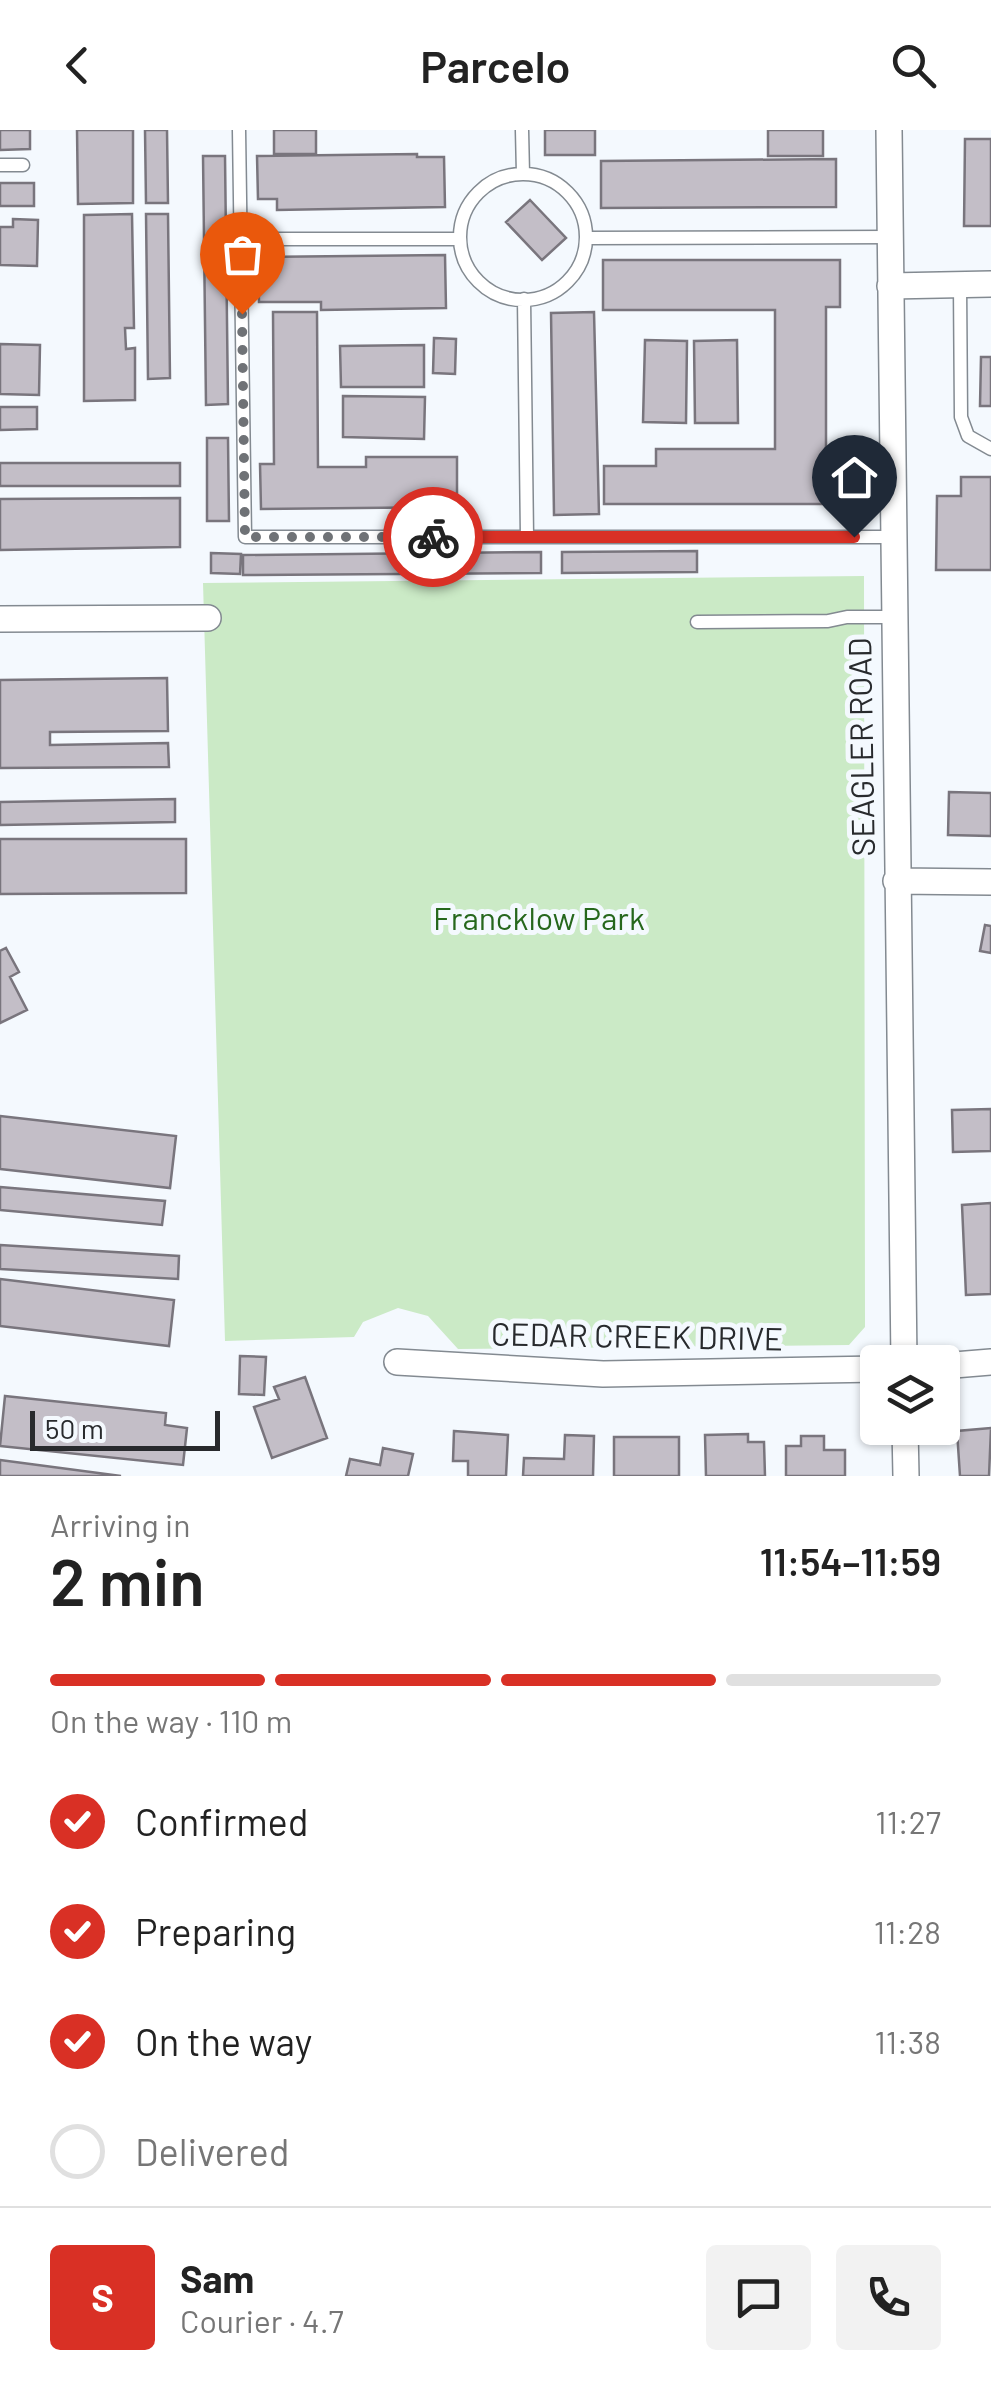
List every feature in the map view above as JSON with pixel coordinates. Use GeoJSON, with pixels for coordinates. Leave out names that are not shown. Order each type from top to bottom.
{"type":"FeatureCollection","features":[{"type":"Feature","properties":{"kind":"street","name":"SEAGLER ROAD"},"geometry":{"type":"LineString","coordinates":[[889,130],[904,1345]]}},
{"type":"Feature","properties":{"kind":"street"},"geometry":{"type":"LineString","coordinates":[[890,286],[991,284]]}},
{"type":"Feature","properties":{"kind":"street"},"geometry":{"type":"LineString","coordinates":[[0,619],[208,618]]}},
{"type":"Feature","properties":{"kind":"street"},"geometry":{"type":"LineString","coordinates":[[896,881],[991,882]]}},
{"type":"Feature","properties":{"kind":"street","name":"CEDAR CREEK DRIVE"},"geometry":{"type":"LineString","coordinates":[[397,1362],[603,1374],[860,1369]]}},
{"type":"Feature","properties":{"kind":"street"},"geometry":{"type":"LineString","coordinates":[[960,1365],[991,1362]]}},
{"type":"Feature","properties":{"kind":"street"},"geometry":{"type":"LineString","coordinates":[[905,1445],[906,1476]]}},
{"type":"Feature","properties":{"kind":"lane"},"geometry":{"type":"LineString","coordinates":[[239,130],[245,537],[892,537]]}},
{"type":"Feature","properties":{"kind":"lane"},"geometry":{"type":"LineString","coordinates":[[522,130],[522,174]]}},
{"type":"Feature","properties":{"kind":"lane"},"geometry":{"type":"LineString","coordinates":[[0,165],[23,165]]}},
{"type":"Feature","properties":{"kind":"lane"},"geometry":{"type":"LineString","coordinates":[[522,174],[554,182],[571,196],[579,208],[586,238],[577,270],[556,291],[536,299],[496,294],[478,281],[462,256],[460,239],[463,216],[474,198],[490,183],[522,174]]}},
{"type":"Feature","properties":{"kind":"lane"},"geometry":{"type":"LineString","coordinates":[[586,238],[890,237]]}},
{"type":"Feature","properties":{"kind":"lane"},"geometry":{"type":"LineString","coordinates":[[241,240],[460,239]]}},
{"type":"Feature","properties":{"kind":"lane"},"geometry":{"type":"LineString","coordinates":[[960,285],[962,417],[968,436],[991,449]]}},
{"type":"Feature","properties":{"kind":"lane"},"geometry":{"type":"LineString","coordinates":[[524,299],[526,537]]}},
{"type":"Feature","properties":{"kind":"lane"},"geometry":{"type":"LineString","coordinates":[[697,622],[828,621],[847,616],[893,616]]}},
{"type":"Feature","properties":{"kind":"green space","name":"Francklow Park"},"geometry":{"type":"Polygon","coordinates":[[[864,576],[865,1327],[849,1345],[458,1349],[428,1316],[398,1308],[363,1322],[354,1337],[225,1341],[203,583],[864,576]]]}},
{"type":"Feature","properties":{"kind":"building"},"geometry":{"type":"Polygon","coordinates":[[[0,130],[30,130],[30,149],[0,150],[0,130]]]}},
{"type":"Feature","properties":{"kind":"building"},"geometry":{"type":"Polygon","coordinates":[[[77,130],[133,130],[133,203],[78,204],[77,130]]]}},
{"type":"Feature","properties":{"kind":"building"},"geometry":{"type":"Polygon","coordinates":[[[145,130],[167,130],[168,203],[146,203],[145,130]]]}},
{"type":"Feature","properties":{"kind":"building"},"geometry":{"type":"Polygon","coordinates":[[[274,130],[316,130],[316,154],[274,154],[274,130]]]}},
{"type":"Feature","properties":{"kind":"building"},"geometry":{"type":"Polygon","coordinates":[[[545,130],[595,130],[595,155],[545,155],[545,130]]]}},
{"type":"Feature","properties":{"kind":"building"},"geometry":{"type":"Polygon","coordinates":[[[768,130],[823,130],[823,156],[768,156],[768,130]]]}},
{"type":"Feature","properties":{"kind":"building"},"geometry":{"type":"Polygon","coordinates":[[[965,139],[991,139],[991,226],[964,226],[965,139]]]}},
{"type":"Feature","properties":{"kind":"building"},"geometry":{"type":"Polygon","coordinates":[[[203,156],[225,156],[228,404],[206,405],[203,156]]]}},
{"type":"Feature","properties":{"kind":"building"},"geometry":{"type":"Polygon","coordinates":[[[257,156],[444,157],[445,207],[277,210],[277,199],[258,199],[257,156]]]}},
{"type":"Feature","properties":{"kind":"building"},"geometry":{"type":"Polygon","coordinates":[[[836,159],[836,207],[601,208],[601,161],[836,159]]]}},
{"type":"Feature","properties":{"kind":"building"},"geometry":{"type":"Polygon","coordinates":[[[0,183],[34,183],[34,206],[0,206],[0,183]]]}},
{"type":"Feature","properties":{"kind":"building"},"geometry":{"type":"Polygon","coordinates":[[[530,200],[566,238],[542,260],[506,222],[530,200]]]}},
{"type":"Feature","properties":{"kind":"building"},"geometry":{"type":"Polygon","coordinates":[[[132,214],[134,328],[125,328],[126,349],[135,348],[135,400],[84,401],[84,215],[132,214]]]}},
{"type":"Feature","properties":{"kind":"building"},"geometry":{"type":"Polygon","coordinates":[[[146,214],[168,214],[170,378],[148,379],[146,214]]]}},
{"type":"Feature","properties":{"kind":"building"},"geometry":{"type":"Polygon","coordinates":[[[13,219],[38,220],[37,266],[0,265],[0,227],[13,227],[13,219]]]}},
{"type":"Feature","properties":{"kind":"building"},"geometry":{"type":"Polygon","coordinates":[[[445,255],[446,308],[321,310],[321,302],[259,302],[258,257],[445,255]]]}},
{"type":"Feature","properties":{"kind":"building"},"geometry":{"type":"Polygon","coordinates":[[[603,260],[840,260],[840,307],[826,307],[826,461],[844,461],[844,504],[604,504],[604,466],[656,466],[656,449],[775,449],[775,310],[603,310],[603,260]]]}},
{"type":"Feature","properties":{"kind":"building"},"geometry":{"type":"Polygon","coordinates":[[[273,312],[317,312],[318,467],[366,467],[366,457],[457,457],[457,507],[261,509],[260,464],[274,464],[273,312]]]}},
{"type":"Feature","properties":{"kind":"building"},"geometry":{"type":"Polygon","coordinates":[[[594,312],[599,514],[554,515],[551,313],[594,312]]]}},
{"type":"Feature","properties":{"kind":"building"},"geometry":{"type":"Polygon","coordinates":[[[434,338],[456,339],[455,374],[433,373],[434,338]]]}},
{"type":"Feature","properties":{"kind":"building"},"geometry":{"type":"Polygon","coordinates":[[[645,340],[687,341],[686,423],[643,422],[645,340]]]}},
{"type":"Feature","properties":{"kind":"building"},"geometry":{"type":"Polygon","coordinates":[[[737,340],[738,423],[695,423],[694,341],[737,340]]]}},
{"type":"Feature","properties":{"kind":"building"},"geometry":{"type":"Polygon","coordinates":[[[0,344],[40,345],[39,395],[0,394],[0,344]]]}},
{"type":"Feature","properties":{"kind":"building"},"geometry":{"type":"Polygon","coordinates":[[[424,345],[424,387],[341,387],[340,346],[424,345]]]}},
{"type":"Feature","properties":{"kind":"building"},"geometry":{"type":"Polygon","coordinates":[[[981,357],[991,357],[991,406],[980,406],[981,357]]]}},
{"type":"Feature","properties":{"kind":"building"},"geometry":{"type":"Polygon","coordinates":[[[343,396],[425,397],[424,439],[343,437],[343,396]]]}},
{"type":"Feature","properties":{"kind":"building"},"geometry":{"type":"Polygon","coordinates":[[[0,407],[37,407],[37,429],[0,430],[0,407]]]}},
{"type":"Feature","properties":{"kind":"building"},"geometry":{"type":"Polygon","coordinates":[[[207,438],[228,438],[229,521],[207,521],[207,438]]]}},
{"type":"Feature","properties":{"kind":"building"},"geometry":{"type":"Polygon","coordinates":[[[0,463],[180,463],[180,486],[0,486],[0,463]]]}},
{"type":"Feature","properties":{"kind":"building"},"geometry":{"type":"Polygon","coordinates":[[[961,477],[991,477],[991,570],[936,570],[937,496],[961,496],[961,477]]]}},
{"type":"Feature","properties":{"kind":"building"},"geometry":{"type":"Polygon","coordinates":[[[180,498],[180,547],[0,550],[0,499],[180,498]]]}},
{"type":"Feature","properties":{"kind":"building"},"geometry":{"type":"Polygon","coordinates":[[[697,551],[697,572],[562,573],[562,552],[697,551]]]}},
{"type":"Feature","properties":{"kind":"building"},"geometry":{"type":"Polygon","coordinates":[[[541,552],[541,573],[243,575],[243,555],[541,552]]]}},
{"type":"Feature","properties":{"kind":"building"},"geometry":{"type":"Polygon","coordinates":[[[211,553],[241,554],[240,574],[211,573],[211,553]]]}},
{"type":"Feature","properties":{"kind":"building"},"geometry":{"type":"Polygon","coordinates":[[[167,678],[168,731],[50,732],[50,745],[168,743],[169,767],[0,768],[0,680],[167,678]]]}},
{"type":"Feature","properties":{"kind":"building"},"geometry":{"type":"Polygon","coordinates":[[[949,792],[991,793],[991,836],[948,835],[949,792]]]}},
{"type":"Feature","properties":{"kind":"building"},"geometry":{"type":"Polygon","coordinates":[[[175,799],[175,822],[0,825],[0,802],[175,799]]]}},
{"type":"Feature","properties":{"kind":"building"},"geometry":{"type":"Polygon","coordinates":[[[0,839],[186,839],[186,893],[0,894],[0,839]]]}},
{"type":"Feature","properties":{"kind":"building"},"geometry":{"type":"Polygon","coordinates":[[[985,925],[991,926],[991,953],[980,951],[985,925]]]}},
{"type":"Feature","properties":{"kind":"building"},"geometry":{"type":"Polygon","coordinates":[[[6,948],[19,972],[10,977],[27,1010],[0,1023],[0,951],[6,948]]]}},
{"type":"Feature","properties":{"kind":"building"},"geometry":{"type":"Polygon","coordinates":[[[991,1109],[991,1151],[953,1152],[952,1110],[991,1109]]]}},
{"type":"Feature","properties":{"kind":"building"},"geometry":{"type":"Polygon","coordinates":[[[0,1116],[176,1136],[170,1188],[0,1169],[0,1116]]]}},
{"type":"Feature","properties":{"kind":"building"},"geometry":{"type":"Polygon","coordinates":[[[0,1187],[165,1201],[162,1225],[0,1210],[0,1187]]]}},
{"type":"Feature","properties":{"kind":"building"},"geometry":{"type":"Polygon","coordinates":[[[991,1203],[991,1294],[966,1295],[962,1205],[991,1203]]]}},
{"type":"Feature","properties":{"kind":"building"},"geometry":{"type":"Polygon","coordinates":[[[0,1245],[179,1256],[178,1279],[0,1269],[0,1245]]]}},
{"type":"Feature","properties":{"kind":"building"},"geometry":{"type":"Polygon","coordinates":[[[0,1279],[174,1300],[169,1346],[0,1326],[0,1279]]]}},
{"type":"Feature","properties":{"kind":"building"},"geometry":{"type":"Polygon","coordinates":[[[240,1356],[266,1357],[264,1395],[239,1394],[240,1356]]]}},
{"type":"Feature","properties":{"kind":"building"},"geometry":{"type":"Polygon","coordinates":[[[305,1377],[327,1438],[272,1458],[254,1407],[279,1399],[274,1387],[305,1377]]]}},
{"type":"Feature","properties":{"kind":"building"},"geometry":{"type":"Polygon","coordinates":[[[5,1396],[166,1413],[165,1425],[187,1428],[183,1465],[0,1446],[5,1396]]]}},
{"type":"Feature","properties":{"kind":"building"},"geometry":{"type":"Polygon","coordinates":[[[991,1428],[989,1476],[960,1476],[960,1431],[991,1428]]]}},
{"type":"Feature","properties":{"kind":"building"},"geometry":{"type":"Polygon","coordinates":[[[454,1431],[508,1435],[506,1476],[468,1476],[468,1461],[453,1461],[454,1431]]]}},
{"type":"Feature","properties":{"kind":"building"},"geometry":{"type":"Polygon","coordinates":[[[748,1434],[748,1442],[764,1442],[765,1476],[706,1476],[705,1435],[748,1434]]]}},
{"type":"Feature","properties":{"kind":"building"},"geometry":{"type":"Polygon","coordinates":[[[565,1435],[594,1436],[593,1476],[523,1476],[524,1458],[564,1459],[565,1435]]]}},
{"type":"Feature","properties":{"kind":"building"},"geometry":{"type":"Polygon","coordinates":[[[801,1436],[824,1436],[824,1450],[845,1450],[845,1476],[786,1476],[786,1446],[801,1446],[801,1436]]]}},
{"type":"Feature","properties":{"kind":"building"},"geometry":{"type":"Polygon","coordinates":[[[614,1437],[679,1437],[679,1476],[614,1476],[614,1437]]]}},
{"type":"Feature","properties":{"kind":"building"},"geometry":{"type":"Polygon","coordinates":[[[383,1448],[413,1454],[408,1476],[346,1476],[350,1459],[380,1465],[383,1448]]]}},
{"type":"Feature","properties":{"kind":"building"},"geometry":{"type":"Polygon","coordinates":[[[0,1460],[121,1476],[0,1476],[0,1460]]]}},
{"type":"Feature","properties":{"kind":"way so far"},"geometry":{"type":"LineString","coordinates":[[242,314],[245,537],[433,537]]}},
{"type":"Feature","properties":{"kind":"route"},"geometry":{"type":"LineString","coordinates":[[433,537],[854,537]]}}]}
